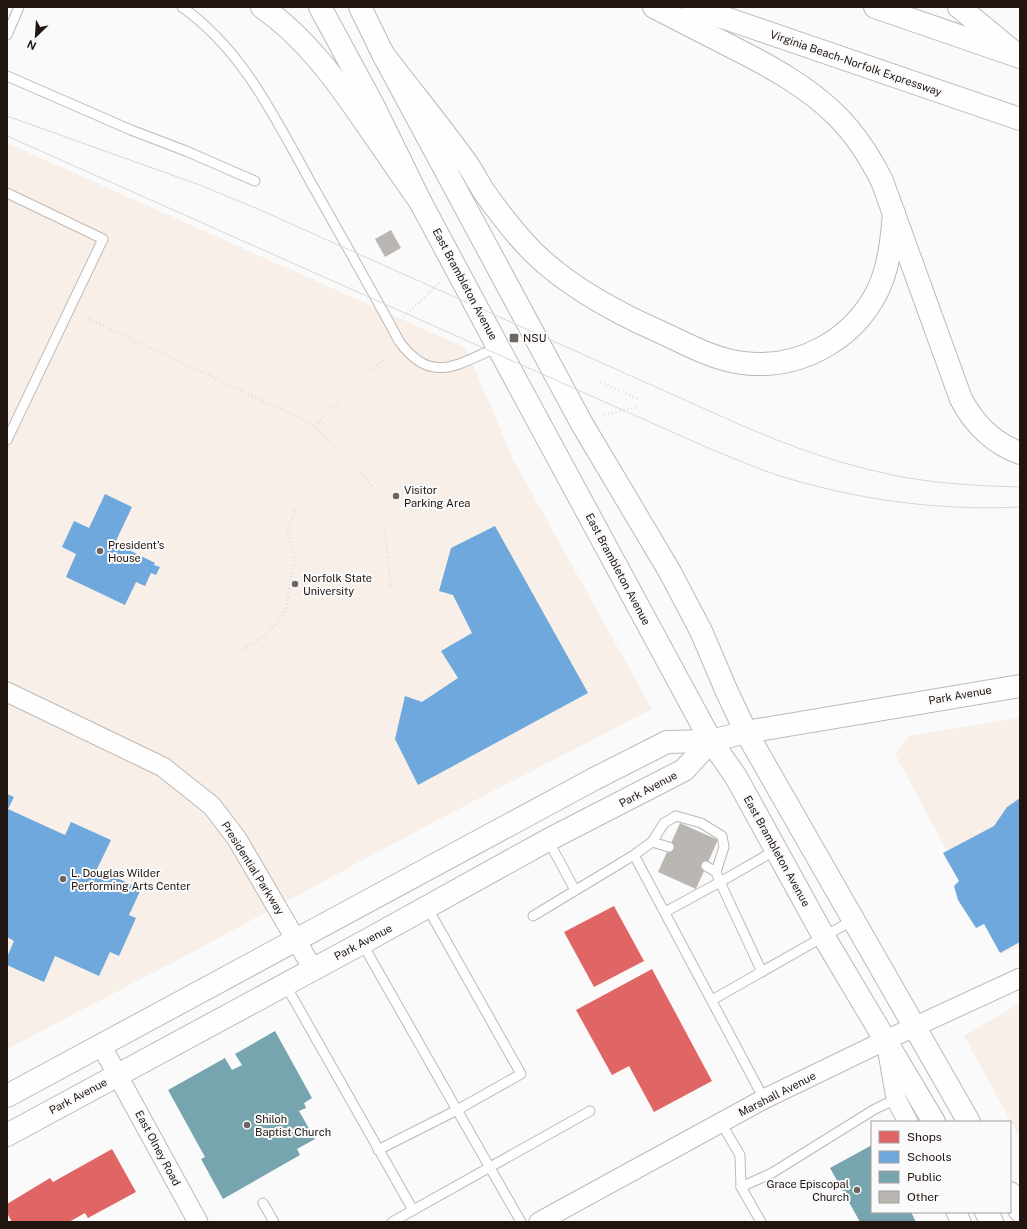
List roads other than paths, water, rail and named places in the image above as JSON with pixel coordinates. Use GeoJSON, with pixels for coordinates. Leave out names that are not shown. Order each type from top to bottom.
{"type":"FeatureCollection","features":[{"type":"Feature","properties":{"kind":"main road"},"geometry":{"type":"LineString","coordinates":[[262,7],[287,26],[327,69],[421,203]]}},
{"type":"Feature","properties":{"kind":"main road","name":"East Brambleton Avenue"},"geometry":{"type":"LineString","coordinates":[[320,7],[374,107],[421,203],[711,741],[736,777],[824,937],[933,1121]]}},
{"type":"Feature","properties":{"kind":"main road"},"geometry":{"type":"LineString","coordinates":[[360,7],[383,54],[582,424],[670,572],[702,631],[746,732],[968,1121]]}},
{"type":"Feature","properties":{"kind":"main road"},"geometry":{"type":"LineString","coordinates":[[654,7],[768,66],[809,92],[838,116],[864,148],[882,181],[955,384],[964,405],[975,422],[984,432],[994,440],[1020,453]]}},
{"type":"Feature","properties":{"kind":"main road","name":"Virginia Beach-Norfolk Expressway"},"geometry":{"type":"LineString","coordinates":[[693,7],[1020,119]]}},
{"type":"Feature","properties":{"kind":"main road"},"geometry":{"type":"LineString","coordinates":[[875,7],[1020,57]]}},
{"type":"Feature","properties":{"kind":"main road"},"geometry":{"type":"LineString","coordinates":[[959,7],[1020,57]]}},
{"type":"Feature","properties":{"kind":"main road"},"geometry":{"type":"LineString","coordinates":[[383,54],[469,166],[499,213],[535,254],[582,291],[628,318],[723,359],[762,365],[781,363],[818,351],[833,342],[846,331],[868,306],[877,291],[888,258],[894,213]]}},
{"type":"Feature","properties":{"kind":"main road","name":"Park Avenue"},"geometry":{"type":"LineString","coordinates":[[7,1096],[594,779],[667,742],[711,741],[746,732],[1020,686]]}},
{"type":"Feature","properties":{"kind":"main road","name":"Park Avenue"},"geometry":{"type":"LineString","coordinates":[[7,1135],[362,943],[548,840],[684,770],[711,741]]}},
{"type":"Feature","properties":{"kind":"main road"},"geometry":{"type":"LineString","coordinates":[[1011,1196],[1020,1211]]}},
{"type":"Feature","properties":{"kind":"main road"},"geometry":{"type":"LineString","coordinates":[[987,1213],[992,1222]]}},
{"type":"Feature","properties":{"kind":"street","name":"Presidential Parkway"},"geometry":{"type":"LineString","coordinates":[[7,692],[163,767],[212,806],[237,839],[313,969]]}},
{"type":"Feature","properties":{"kind":"street","name":"Marshall Avenue"},"geometry":{"type":"LineString","coordinates":[[539,1222],[764,1099],[886,1040],[1020,978]]}},
{"type":"Feature","properties":{"kind":"street"},"geometry":{"type":"LineString","coordinates":[[886,1040],[896,1099],[907,1121]]}},
{"type":"Feature","properties":{"kind":"street","name":"East Olney Road"},"geometry":{"type":"LineString","coordinates":[[101,1044],[198,1222]]}},
{"type":"Feature","properties":{"kind":"street"},"geometry":{"type":"LineString","coordinates":[[956,1213],[961,1222]]}},
{"type":"Feature","properties":{"kind":"lane"},"geometry":{"type":"LineString","coordinates":[[7,35],[19,7]]}},
{"type":"Feature","properties":{"kind":"lane"},"geometry":{"type":"LineString","coordinates":[[182,7],[199,20],[225,45],[256,85],[399,341],[406,350],[422,363],[431,367],[447,368],[498,347]]}},
{"type":"Feature","properties":{"kind":"lane"},"geometry":{"type":"LineString","coordinates":[[7,76],[131,130],[186,151],[255,181]]}},
{"type":"Feature","properties":{"kind":"lane"},"geometry":{"type":"LineString","coordinates":[[7,193],[103,239],[7,440]]}},
{"type":"Feature","properties":{"kind":"lane"},"geometry":{"type":"LineString","coordinates":[[533,916],[634,855],[652,842],[664,823],[676,816],[701,823],[722,836],[724,847],[716,872]]}},
{"type":"Feature","properties":{"kind":"lane"},"geometry":{"type":"LineString","coordinates":[[548,840],[575,890]]}},
{"type":"Feature","properties":{"kind":"lane"},"geometry":{"type":"LineString","coordinates":[[652,842],[669,847]]}},
{"type":"Feature","properties":{"kind":"lane"},"geometry":{"type":"LineString","coordinates":[[665,912],[776,850]]}},
{"type":"Feature","properties":{"kind":"lane"},"geometry":{"type":"LineString","coordinates":[[634,855],[764,1099]]}},
{"type":"Feature","properties":{"kind":"lane"},"geometry":{"type":"LineString","coordinates":[[706,866],[716,872],[762,972]]}},
{"type":"Feature","properties":{"kind":"lane"},"geometry":{"type":"LineString","coordinates":[[378,1150],[457,1110],[521,1074],[427,907]]}},
{"type":"Feature","properties":{"kind":"lane"},"geometry":{"type":"LineString","coordinates":[[712,1000],[853,920]]}},
{"type":"Feature","properties":{"kind":"lane"},"geometry":{"type":"LineString","coordinates":[[362,943],[521,1222]]}},
{"type":"Feature","properties":{"kind":"lane"},"geometry":{"type":"LineString","coordinates":[[285,984],[413,1210]]}},
{"type":"Feature","properties":{"kind":"lane"},"geometry":{"type":"LineString","coordinates":[[741,1187],[772,1173],[875,1109],[896,1099]]}},
{"type":"Feature","properties":{"kind":"lane"},"geometry":{"type":"LineString","coordinates":[[392,1222],[590,1111]]}},
{"type":"Feature","properties":{"kind":"lane"},"geometry":{"type":"LineString","coordinates":[[721,1123],[740,1154],[741,1187],[761,1222]]}},
{"type":"Feature","properties":{"kind":"lane"},"geometry":{"type":"LineString","coordinates":[[263,1204],[274,1222]]}},
{"type":"Feature","properties":{"kind":"tram line"},"geometry":{"type":"LineString","coordinates":[[7,116],[197,184],[258,209],[776,440],[841,462],[908,478],[936,482],[1020,487]]}},
{"type":"Feature","properties":{"kind":"tram line"},"geometry":{"type":"LineString","coordinates":[[7,136],[706,447],[761,470],[839,492],[899,502],[959,507],[1020,507]]}},
{"type":"Feature","properties":{"kind":"place","name":"NSU"},"geometry":{"type":"Point","coordinates":[514,338]}},
{"type":"Feature","properties":{"kind":"place","name":"Visitor Parking Area"},"geometry":{"type":"Point","coordinates":[396,496]}},
{"type":"Feature","properties":{"kind":"place","name":"President’s House"},"geometry":{"type":"Point","coordinates":[100,551]}},
{"type":"Feature","properties":{"kind":"place","name":"Norfolk State University"},"geometry":{"type":"Point","coordinates":[295,584]}},
{"type":"Feature","properties":{"kind":"place","name":"L. Douglas Wilder Performing Arts Center"},"geometry":{"type":"Point","coordinates":[63,879]}},
{"type":"Feature","properties":{"kind":"place","name":"Shiloh Baptist Church"},"geometry":{"type":"Point","coordinates":[247,1125]}},
{"type":"Feature","properties":{"kind":"place","name":"Grace Episcopal Church"},"geometry":{"type":"Point","coordinates":[857,1190]}}]}
